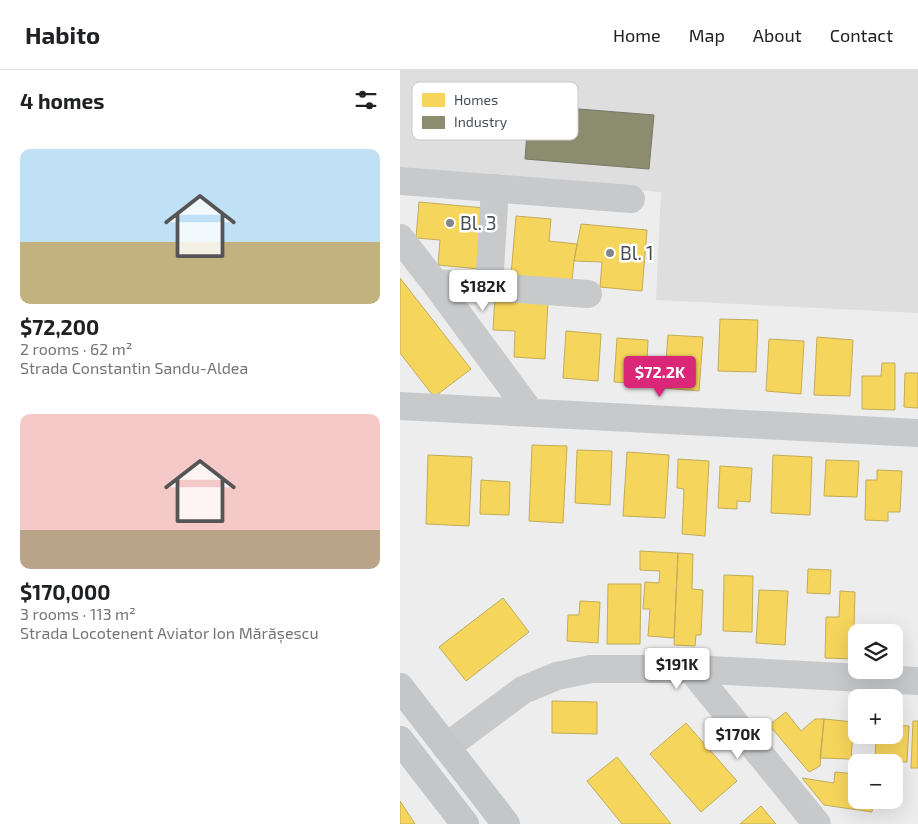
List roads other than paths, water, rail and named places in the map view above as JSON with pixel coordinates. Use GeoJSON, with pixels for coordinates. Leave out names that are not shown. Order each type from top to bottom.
{"type":"FeatureCollection","features":[{"type":"Feature","properties":{"kind":"main road"},"geometry":{"type":"LineString","coordinates":[[400,687],[506,824]]}},
{"type":"Feature","properties":{"kind":"main road"},"geometry":{"type":"LineString","coordinates":[[400,740],[465,824]]}},
{"type":"Feature","properties":{"kind":"street"},"geometry":{"type":"LineString","coordinates":[[400,181],[631,199]]}},
{"type":"Feature","properties":{"kind":"street"},"geometry":{"type":"LineString","coordinates":[[489,287],[496,188]]}},
{"type":"Feature","properties":{"kind":"street"},"geometry":{"type":"LineString","coordinates":[[400,238],[532,413]]}},
{"type":"Feature","properties":{"kind":"street"},"geometry":{"type":"LineString","coordinates":[[435,283],[588,294]]}},
{"type":"Feature","properties":{"kind":"street"},"geometry":{"type":"LineString","coordinates":[[402,404],[918,434]]}},
{"type":"Feature","properties":{"kind":"street"},"geometry":{"type":"LineString","coordinates":[[446,747],[523,690],[557,676],[591,669],[691,669],[918,681]]}},
{"type":"Feature","properties":{"kind":"street"},"geometry":{"type":"LineString","coordinates":[[691,669],[817,824]]}},
{"type":"Feature","properties":{"kind":"place","name":"Bl. 3"},"geometry":{"type":"Point","coordinates":[450,223]}},
{"type":"Feature","properties":{"kind":"place","name":"Bl. 1"},"geometry":{"type":"Point","coordinates":[610,253]}}]}
